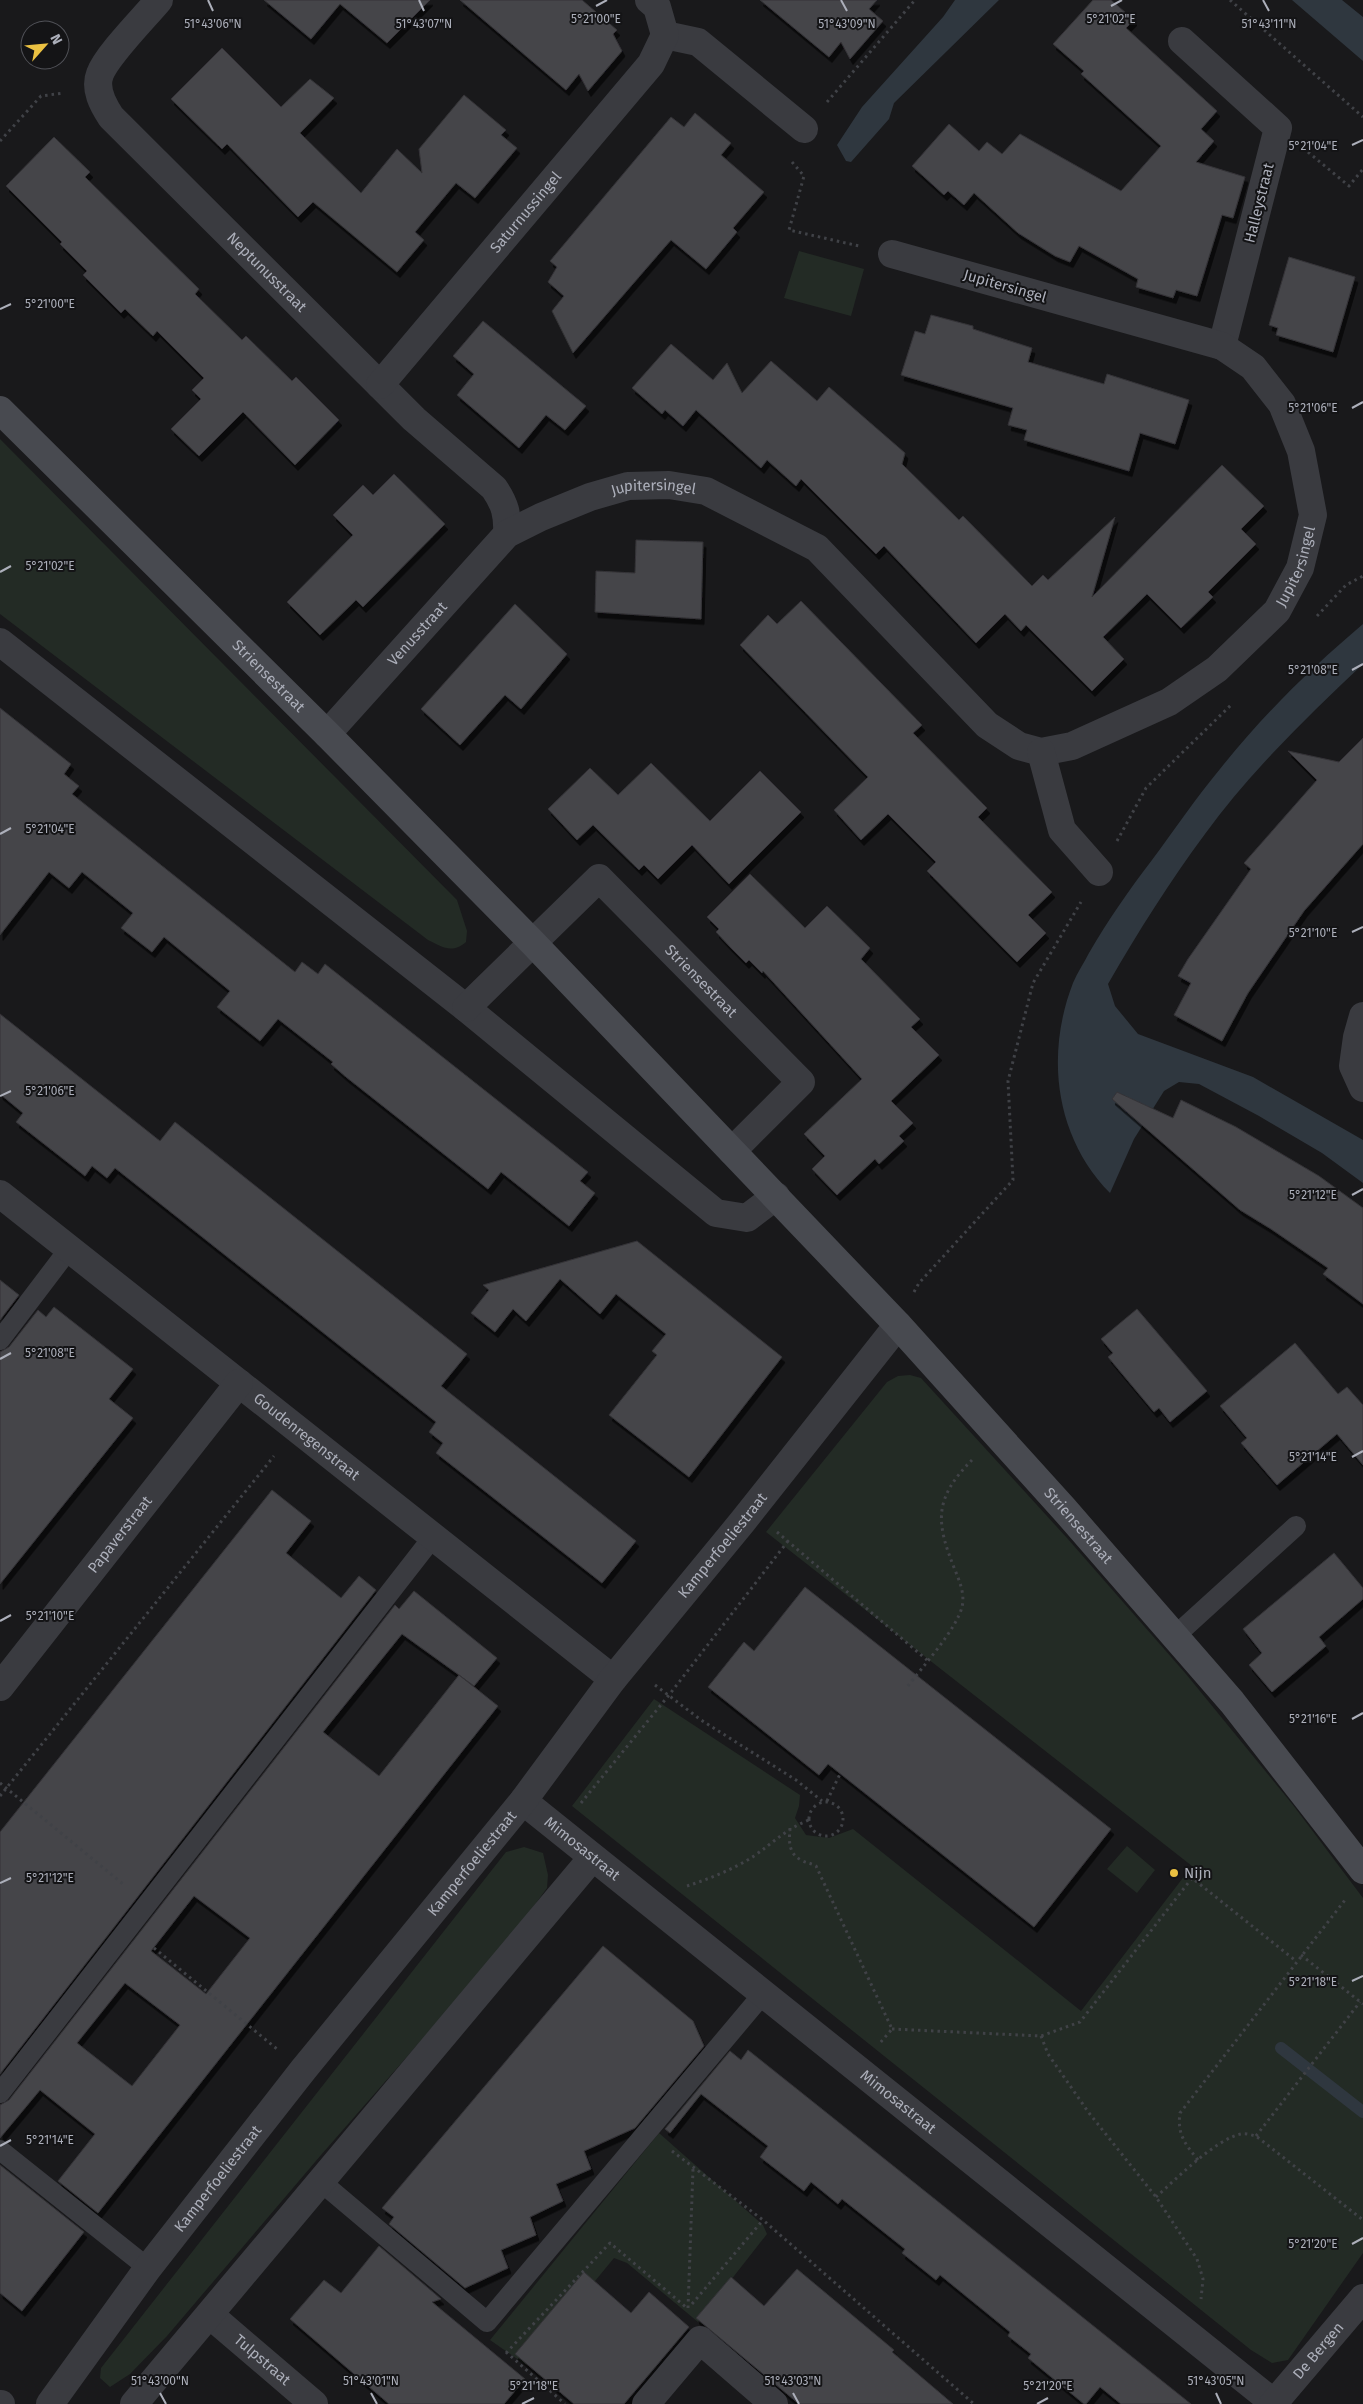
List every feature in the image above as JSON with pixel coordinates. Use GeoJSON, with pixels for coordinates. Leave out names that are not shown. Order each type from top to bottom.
{"type":"FeatureCollection","features":[{"type":"Feature","properties":{"kind":"street"},"geometry":{"type":"LineString","coordinates":[[99,89],[100,74],[110,58],[159,0]]}},
{"type":"Feature","properties":{"kind":"street"},"geometry":{"type":"LineString","coordinates":[[649,0],[657,7],[665,35],[698,42],[804,129]]}},
{"type":"Feature","properties":{"kind":"street","name":"Saturnussingel"},"geometry":{"type":"LineString","coordinates":[[380,385],[652,64],[665,35]]}},
{"type":"Feature","properties":{"kind":"street"},"geometry":{"type":"LineString","coordinates":[[1182,41],[1278,128]]}},
{"type":"Feature","properties":{"kind":"street","name":"Neptunusstraat"},"geometry":{"type":"LineString","coordinates":[[99,89],[102,103],[111,117],[414,419],[494,488],[503,501],[508,517],[507,534]]}},
{"type":"Feature","properties":{"kind":"street","name":"Halleystraat"},"geometry":{"type":"LineString","coordinates":[[1222,346],[1278,128]]}},
{"type":"Feature","properties":{"kind":"street","name":"Jupitersingel"},"geometry":{"type":"LineString","coordinates":[[507,534],[549,513],[628,486],[669,485],[706,491],[817,548],[987,725],[1019,746],[1041,752],[1072,746],[1169,702],[1217,669],[1276,611],[1300,568],[1313,515],[1301,451],[1282,404],[1254,367],[1222,346],[892,254]]}},
{"type":"Feature","properties":{"kind":"street","name":"Striensestraat"},"geometry":{"type":"LineString","coordinates":[[0,410],[327,734],[533,944],[898,1325],[997,1434],[1232,1702],[1363,1870]]}},
{"type":"Feature","properties":{"kind":"street","name":"Venusstraat"},"geometry":{"type":"LineString","coordinates":[[327,734],[507,534]]}},
{"type":"Feature","properties":{"kind":"street"},"geometry":{"type":"LineString","coordinates":[[0,642],[466,1008],[716,1213],[747,1218],[776,1196]]}},
{"type":"Feature","properties":{"kind":"street"},"geometry":{"type":"LineString","coordinates":[[1041,752],[1062,830],[1099,872]]}},
{"type":"Feature","properties":{"kind":"street","name":"Striensestraat"},"geometry":{"type":"LineString","coordinates":[[466,1008],[598,878],[801,1082],[732,1151]]}},
{"type":"Feature","properties":{"kind":"street"},"geometry":{"type":"LineString","coordinates":[[1363,1016],[1357,1037],[1353,1066],[1363,1088]]}},
{"type":"Feature","properties":{"kind":"street","name":"Goudenregenstraat"},"geometry":{"type":"LineString","coordinates":[[0,1194],[434,1537],[619,1672]]}},
{"type":"Feature","properties":{"kind":"street","name":"Kamperfoeliestraat"},"geometry":{"type":"LineString","coordinates":[[50,2404],[148,2268],[303,2070],[523,1801],[619,1672],[898,1325]]}},
{"type":"Feature","properties":{"kind":"street","name":"Papaverstraat"},"geometry":{"type":"LineString","coordinates":[[0,1687],[238,1383]]}},
{"type":"Feature","properties":{"kind":"street","name":"Mimosastraat"},"geometry":{"type":"LineString","coordinates":[[523,1801],[1274,2403]]}},
{"type":"Feature","properties":{"kind":"street"},"geometry":{"type":"LineString","coordinates":[[134,2404],[592,1858]]}},
{"type":"Feature","properties":{"kind":"street","name":"De Bergen"},"geometry":{"type":"LineString","coordinates":[[1274,2403],[1363,2298]]}},
{"type":"Feature","properties":{"kind":"street","name":"Tulpstraat"},"geometry":{"type":"LineString","coordinates":[[210,2315],[314,2404]]}},
{"type":"Feature","properties":{"kind":"street"},"geometry":{"type":"LineString","coordinates":[[646,2404],[700,2340],[774,2404]]}},
{"type":"Feature","properties":{"kind":"lane"},"geometry":{"type":"LineString","coordinates":[[0,1340],[69,1249]]}},
{"type":"Feature","properties":{"kind":"lane"},"geometry":{"type":"LineString","coordinates":[[1174,1636],[1296,1526]]}},
{"type":"Feature","properties":{"kind":"lane"},"geometry":{"type":"LineString","coordinates":[[0,2093],[130,1929],[434,1537]]}},
{"type":"Feature","properties":{"kind":"lane"},"geometry":{"type":"LineString","coordinates":[[320,2181],[487,2322],[763,1994]]}},
{"type":"Feature","properties":{"kind":"lane"},"geometry":{"type":"LineString","coordinates":[[0,2150],[148,2268]]}},
{"type":"Feature","properties":{"kind":"path"},"geometry":{"type":"LineString","coordinates":[[1230,0],[1363,116]]}},
{"type":"Feature","properties":{"kind":"path"},"geometry":{"type":"LineString","coordinates":[[0,141],[41,96],[99,89]]}},
{"type":"Feature","properties":{"kind":"path"},"geometry":{"type":"LineString","coordinates":[[1278,128],[1349,186],[1363,169]]}},
{"type":"Feature","properties":{"kind":"path"},"geometry":{"type":"LineString","coordinates":[[1312,621],[1346,585],[1363,576]]}},
{"type":"Feature","properties":{"kind":"path"},"geometry":{"type":"LineString","coordinates":[[898,1325],[919,1283],[1013,1180],[1008,1081],[1033,983],[1146,788],[1237,700]]}},
{"type":"Feature","properties":{"kind":"path"},"geometry":{"type":"LineString","coordinates":[[0,1796],[296,1428]]}},
{"type":"Feature","properties":{"kind":"path"},"geometry":{"type":"LineString","coordinates":[[908,1686],[953,1627],[962,1608],[961,1587],[942,1535],[940,1514],[947,1494],[955,1480],[997,1434]]}},
{"type":"Feature","properties":{"kind":"path"},"geometry":{"type":"LineString","coordinates":[[751,1510],[927,1660]]}},
{"type":"Feature","properties":{"kind":"path"},"geometry":{"type":"LineString","coordinates":[[559,1831],[669,1695],[788,1541]]}},
{"type":"Feature","properties":{"kind":"path"},"geometry":{"type":"LineString","coordinates":[[619,1672],[669,1695],[701,1720],[796,1780],[822,1801],[836,1804],[843,1812],[844,1822],[839,1831],[831,1836],[821,1836],[813,1829],[809,1820],[812,1810],[822,1801]]}},
{"type":"Feature","properties":{"kind":"path"},"geometry":{"type":"LineString","coordinates":[[827,1801],[840,1774]]}},
{"type":"Feature","properties":{"kind":"path"},"geometry":{"type":"LineString","coordinates":[[0,1783],[148,1905]]}},
{"type":"Feature","properties":{"kind":"path"},"geometry":{"type":"LineString","coordinates":[[648,1900],[707,1880],[753,1856],[790,1828],[809,1820]]}},
{"type":"Feature","properties":{"kind":"path"},"geometry":{"type":"LineString","coordinates":[[790,1828],[789,1845],[801,1860],[816,1866],[892,2029]]}},
{"type":"Feature","properties":{"kind":"path"},"geometry":{"type":"LineString","coordinates":[[892,2029],[1041,2036],[1080,2022],[1192,1878],[1296,1961]]}},
{"type":"Feature","properties":{"kind":"path"},"geometry":{"type":"LineString","coordinates":[[1198,2160],[1182,2140],[1178,2126],[1180,2113],[1334,1912],[1350,1896]]}},
{"type":"Feature","properties":{"kind":"path"},"geometry":{"type":"LineString","coordinates":[[130,1929],[303,2070]]}},
{"type":"Feature","properties":{"kind":"path"},"geometry":{"type":"LineString","coordinates":[[1256,2136],[1362,2003],[1301,1955]]}},
{"type":"Feature","properties":{"kind":"path"},"geometry":{"type":"LineString","coordinates":[[858,2068],[892,2029]]}},
{"type":"Feature","properties":{"kind":"path"},"geometry":{"type":"LineString","coordinates":[[1041,2036],[1048,2054],[1089,2113],[1156,2197],[1197,2259],[1203,2279],[1203,2296],[1185,2330]]}},
{"type":"Feature","properties":{"kind":"path"},"geometry":{"type":"LineString","coordinates":[[648,2131],[693,2168],[763,2220],[974,2404]]}},
{"type":"Feature","properties":{"kind":"path"},"geometry":{"type":"LineString","coordinates":[[1156,2197],[1198,2160],[1230,2138],[1243,2134],[1256,2136],[1363,2220]]}},
{"type":"Feature","properties":{"kind":"path"},"geometry":{"type":"LineString","coordinates":[[693,2168],[688,2309],[700,2340]]}},
{"type":"Feature","properties":{"kind":"path"},"geometry":{"type":"LineString","coordinates":[[688,2309],[763,2220]]}},
{"type":"Feature","properties":{"kind":"path"},"geometry":{"type":"LineString","coordinates":[[506,2353],[610,2243],[688,2309]]}},
{"type":"Feature","properties":{"kind":"path"},"geometry":{"type":"LineString","coordinates":[[487,2322],[506,2353],[566,2404]]}},
{"type":"Feature","properties":{"kind":"shaded area"},"geometry":{"type":"Polygon","coordinates":[[[955,0],[999,0],[894,103],[889,119],[851,162],[846,161],[837,145],[862,107],[943,17],[955,0]]]}},
{"type":"Feature","properties":{"kind":"shaded area"},"geometry":{"type":"Polygon","coordinates":[[[1292,0],[1342,0],[1363,17],[1363,61],[1292,0]]]}},
{"type":"Feature","properties":{"kind":"shaded area"},"geometry":{"type":"Polygon","coordinates":[[[799,251],[864,269],[851,316],[784,298],[799,251]]]}},
{"type":"Feature","properties":{"kind":"shaded area"},"geometry":{"type":"Polygon","coordinates":[[[0,439],[457,900],[467,931],[466,942],[456,948],[447,948],[428,940],[0,614],[0,439]]]}},
{"type":"Feature","properties":{"kind":"shaded area"},"geometry":{"type":"Polygon","coordinates":[[[1363,624],[1363,664],[1280,745],[1241,788],[1167,888],[1108,984],[1115,1006],[1138,1034],[1253,1077],[1363,1140],[1363,1183],[1322,1153],[1259,1116],[1199,1084],[1179,1082],[1164,1091],[1134,1139],[1110,1193],[1091,1171],[1077,1147],[1067,1121],[1060,1094],[1059,1038],[1064,1010],[1075,979],[1119,905],[1194,802],[1236,749],[1288,693],[1363,624]]]}},
{"type":"Feature","properties":{"kind":"shaded area"},"geometry":{"type":"Polygon","coordinates":[[[910,1375],[921,1378],[1067,1538],[1186,1674],[1293,1805],[1363,1898],[1363,2253],[1288,2360],[1272,2363],[1251,2350],[572,1806],[654,1699],[800,1795],[795,1818],[806,1835],[829,1838],[853,1829],[1081,2011],[1192,1866],[766,1532],[887,1382],[898,1376],[910,1375]]]}},
{"type":"Feature","properties":{"kind":"shaded area"},"geometry":{"type":"Polygon","coordinates":[[[1127,1846],[1155,1870],[1137,1893],[1107,1869],[1127,1846]]]}},
{"type":"Feature","properties":{"kind":"shaded area"},"geometry":{"type":"Polygon","coordinates":[[[524,1847],[543,1853],[548,1875],[547,1888],[509,1940],[321,2155],[167,2336],[130,2374],[110,2387],[100,2378],[101,2368],[506,1852],[524,1847]]]}},
{"type":"Feature","properties":{"kind":"shaded area"},"geometry":{"type":"Polygon","coordinates":[[[659,2133],[763,2225],[767,2234],[698,2322],[627,2263],[614,2258],[526,2365],[490,2340],[659,2133]]]}},
{"type":"Feature","properties":{"kind":"building"},"geometry":{"type":"Polygon","coordinates":[[[264,0],[430,0],[387,43],[340,4],[311,39],[264,0]]]}},
{"type":"Feature","properties":{"kind":"building"},"geometry":{"type":"Polygon","coordinates":[[[460,0],[582,0],[617,30],[613,34],[622,51],[588,91],[579,74],[566,90],[460,0]]]}},
{"type":"Feature","properties":{"kind":"building"},"geometry":{"type":"Polygon","coordinates":[[[760,0],[877,0],[869,9],[883,21],[850,59],[841,42],[829,57],[760,0]]]}},
{"type":"Feature","properties":{"kind":"building"},"geometry":{"type":"Polygon","coordinates":[[[1093,0],[1111,0],[1134,20],[1126,28],[1217,111],[1201,129],[1214,141],[1196,162],[1245,177],[1233,218],[1222,215],[1197,296],[1176,290],[1173,298],[1136,287],[1138,279],[1079,246],[1070,262],[1055,256],[1018,233],[974,193],[964,205],[948,191],[944,195],[912,166],[949,124],[979,151],[987,142],[1002,154],[1020,134],[1121,191],[1161,146],[1081,74],[1084,71],[1053,44],[1093,0]]]}},
{"type":"Feature","properties":{"kind":"building"},"geometry":{"type":"Polygon","coordinates":[[[222,48],[281,107],[310,79],[334,98],[300,133],[361,193],[397,149],[422,173],[419,149],[464,95],[506,130],[501,135],[517,148],[475,198],[456,183],[415,232],[424,240],[397,272],[313,202],[298,217],[227,144],[222,149],[171,99],[222,48]]]}},
{"type":"Feature","properties":{"kind":"building"},"geometry":{"type":"Polygon","coordinates":[[[695,113],[731,143],[721,155],[764,192],[733,228],[737,232],[706,269],[671,240],[573,353],[552,311],[564,296],[548,282],[557,267],[550,261],[671,117],[684,127],[695,113]]]}},
{"type":"Feature","properties":{"kind":"building"},"geometry":{"type":"Polygon","coordinates":[[[54,137],[90,172],[85,177],[199,289],[195,294],[242,340],[246,336],[292,381],[296,377],[339,420],[295,465],[243,412],[199,456],[171,429],[201,399],[192,390],[204,378],[157,331],[153,336],[125,309],[121,313],[83,275],[87,271],[60,244],[62,242],[6,186],[54,137]]]}},
{"type":"Feature","properties":{"kind":"building"},"geometry":{"type":"Polygon","coordinates":[[[1289,257],[1355,277],[1333,352],[1276,335],[1278,328],[1269,325],[1289,257]]]}},
{"type":"Feature","properties":{"kind":"building"},"geometry":{"type":"Polygon","coordinates":[[[931,315],[973,326],[973,329],[1032,348],[1028,362],[1104,384],[1107,374],[1189,400],[1175,444],[1140,433],[1129,471],[1024,440],[1027,430],[1008,425],[1013,408],[901,375],[915,331],[925,334],[931,315]]]}},
{"type":"Feature","properties":{"kind":"building"},"geometry":{"type":"Polygon","coordinates":[[[483,321],[586,406],[565,430],[546,415],[519,448],[457,395],[474,374],[453,356],[483,321]]]}},
{"type":"Feature","properties":{"kind":"building"},"geometry":{"type":"Polygon","coordinates":[[[671,344],[713,380],[727,363],[742,393],[771,361],[817,401],[829,387],[905,453],[902,464],[959,520],[963,516],[1032,586],[1043,575],[1048,580],[1115,517],[1092,597],[1222,465],[1264,506],[1241,529],[1256,544],[1208,592],[1213,597],[1181,628],[1147,594],[1103,637],[1124,659],[1092,691],[1026,625],[1021,631],[1005,614],[976,643],[884,546],[876,554],[801,479],[796,486],[767,460],[761,468],[696,410],[683,426],[665,410],[662,414],[632,388],[671,344]]]}},
{"type":"Feature","properties":{"kind":"building"},"geometry":{"type":"Polygon","coordinates":[[[394,474],[445,524],[363,607],[356,600],[320,635],[287,602],[353,535],[333,515],[363,485],[373,495],[394,474]]]}},
{"type":"Feature","properties":{"kind":"building"},"geometry":{"type":"Polygon","coordinates":[[[636,540],[703,542],[701,619],[595,612],[596,571],[635,573],[636,540]]]}},
{"type":"Feature","properties":{"kind":"building"},"geometry":{"type":"Polygon","coordinates":[[[801,601],[922,725],[913,733],[987,808],[978,817],[1052,892],[1028,915],[1046,933],[1017,962],[927,871],[936,862],[888,814],[861,840],[834,810],[868,777],[740,645],[768,615],[777,624],[801,601]]]}},
{"type":"Feature","properties":{"kind":"building"},"geometry":{"type":"Polygon","coordinates":[[[515,604],[567,654],[521,709],[505,695],[460,745],[421,709],[515,604]]]}},
{"type":"Feature","properties":{"kind":"building"},"geometry":{"type":"Polygon","coordinates":[[[0,708],[71,764],[64,774],[79,786],[72,794],[295,972],[302,962],[318,974],[325,964],[588,1172],[580,1181],[595,1193],[569,1226],[501,1172],[488,1189],[346,1077],[331,1064],[333,1062],[278,1019],[260,1041],[217,1007],[230,991],[164,937],[152,952],[121,928],[133,913],[82,872],[69,888],[49,872],[0,935],[0,708]]]}},
{"type":"Feature","properties":{"kind":"building"},"geometry":{"type":"Polygon","coordinates":[[[1363,738],[1363,844],[1304,911],[1248,993],[1222,1041],[1174,1015],[1191,983],[1178,976],[1251,869],[1244,863],[1317,780],[1288,751],[1339,762],[1363,738]]]}},
{"type":"Feature","properties":{"kind":"building"},"geometry":{"type":"Polygon","coordinates":[[[651,763],[710,821],[760,771],[801,812],[729,884],[692,845],[658,879],[644,865],[639,870],[593,825],[577,840],[548,809],[590,768],[618,795],[651,763]]]}},
{"type":"Feature","properties":{"kind":"building"},"geometry":{"type":"Polygon","coordinates":[[[750,874],[805,928],[827,906],[870,948],[861,959],[920,1019],[911,1027],[939,1055],[891,1101],[913,1123],[899,1136],[904,1141],[879,1164],[875,1159],[837,1195],[812,1169],[825,1156],[804,1134],[862,1079],[763,971],[762,973],[749,960],[746,963],[731,948],[716,932],[719,929],[707,917],[750,874]]]}},
{"type":"Feature","properties":{"kind":"building"},"geometry":{"type":"Polygon","coordinates":[[[0,1014],[160,1141],[175,1122],[467,1354],[441,1386],[636,1541],[602,1583],[436,1453],[443,1443],[429,1432],[436,1422],[115,1168],[107,1178],[92,1166],[85,1176],[16,1122],[23,1113],[0,1094],[0,1014]]]}},
{"type":"Feature","properties":{"kind":"building"},"geometry":{"type":"Polygon","coordinates":[[[1117,1092],[1173,1118],[1181,1100],[1236,1127],[1319,1176],[1363,1208],[1363,1304],[1323,1274],[1328,1268],[1240,1210],[1112,1099],[1117,1092]]]}},
{"type":"Feature","properties":{"kind":"building"},"geometry":{"type":"Polygon","coordinates":[[[637,1241],[782,1357],[689,1477],[609,1415],[657,1355],[652,1351],[666,1334],[616,1294],[600,1314],[560,1279],[526,1321],[513,1309],[495,1332],[471,1313],[489,1290],[483,1285],[637,1241]]]}},
{"type":"Feature","properties":{"kind":"building"},"geometry":{"type":"Polygon","coordinates":[[[0,1280],[19,1295],[0,1320],[0,1280]]]}},
{"type":"Feature","properties":{"kind":"building"},"geometry":{"type":"Polygon","coordinates":[[[54,1307],[133,1369],[109,1399],[133,1418],[0,1584],[0,1352],[9,1347],[38,1310],[46,1317],[54,1307]]]}},
{"type":"Feature","properties":{"kind":"building"},"geometry":{"type":"Polygon","coordinates":[[[1137,1309],[1207,1391],[1170,1422],[1159,1408],[1154,1412],[1108,1357],[1113,1353],[1101,1339],[1137,1309]]]}},
{"type":"Feature","properties":{"kind":"building"},"geometry":{"type":"Polygon","coordinates":[[[1295,1343],[1338,1394],[1347,1387],[1363,1405],[1363,1465],[1337,1434],[1277,1485],[1241,1443],[1247,1438],[1220,1406],[1295,1343]]]}},
{"type":"Feature","properties":{"kind":"building"},"geometry":{"type":"Polygon","coordinates":[[[272,1490],[311,1521],[286,1553],[341,1598],[359,1576],[376,1590],[0,2074],[0,1832],[272,1490]]]}},
{"type":"Feature","properties":{"kind":"building"},"geometry":{"type":"Polygon","coordinates":[[[1334,1553],[1363,1588],[1363,1599],[1319,1637],[1326,1646],[1272,1692],[1249,1665],[1262,1653],[1243,1629],[1334,1553]]]}},
{"type":"Feature","properties":{"kind":"building"},"geometry":{"type":"Polygon","coordinates":[[[805,1587],[1111,1829],[1034,1927],[828,1764],[819,1775],[708,1687],[744,1642],[754,1651],[805,1587]]]}},
{"type":"Feature","properties":{"kind":"building"},"geometry":{"type":"Polygon","coordinates":[[[414,1591],[497,1658],[474,1686],[459,1675],[498,1706],[98,2213],[58,2181],[95,2134],[40,2090],[0,2138],[0,2105],[9,2100],[395,1605],[399,1609],[414,1591]],[[402,1634],[323,1732],[379,1776],[459,1675],[402,1634]],[[194,1896],[151,1951],[206,1994],[250,1938],[194,1896]],[[125,1983],[77,2043],[132,2086],[180,2025],[125,1983]]]}},
{"type":"Feature","properties":{"kind":"building"},"geometry":{"type":"Polygon","coordinates":[[[603,1946],[693,2021],[704,2046],[635,2128],[584,2151],[591,2169],[556,2184],[563,2201],[530,2217],[536,2235],[501,2250],[508,2268],[465,2288],[389,2224],[394,2217],[382,2208],[603,1946]]]}},
{"type":"Feature","properties":{"kind":"building"},"geometry":{"type":"Polygon","coordinates":[[[748,2050],[1191,2404],[1121,2404],[1100,2387],[1084,2404],[1028,2358],[1031,2354],[1008,2336],[1010,2332],[940,2275],[936,2280],[902,2253],[905,2249],[842,2199],[838,2204],[811,2182],[804,2191],[760,2157],[768,2146],[701,2094],[670,2133],[665,2129],[730,2051],[741,2060],[748,2050]]]}},
{"type":"Feature","properties":{"kind":"building"},"geometry":{"type":"Polygon","coordinates":[[[0,2165],[84,2232],[22,2311],[0,2293],[0,2165]]]}},
{"type":"Feature","properties":{"kind":"building"},"geometry":{"type":"Polygon","coordinates":[[[379,2246],[441,2299],[432,2302],[525,2379],[504,2404],[389,2404],[290,2319],[324,2280],[341,2293],[379,2246]]]}},
{"type":"Feature","properties":{"kind":"building"},"geometry":{"type":"Polygon","coordinates":[[[797,2269],[894,2350],[892,2352],[953,2404],[799,2404],[696,2318],[731,2277],[764,2306],[797,2269]]]}},
{"type":"Feature","properties":{"kind":"building"},"geometry":{"type":"Polygon","coordinates":[[[584,2272],[631,2313],[649,2292],[689,2327],[624,2404],[574,2404],[515,2354],[584,2272]]]}},
{"type":"Feature","properties":{"kind":"waterway"},"geometry":{"type":"LineString","coordinates":[[1281,2048],[1363,2112]]}},
{"type":"Feature","properties":{"kind":"place","name":"Nijn"},"geometry":{"type":"Point","coordinates":[1174,1873]}}]}
